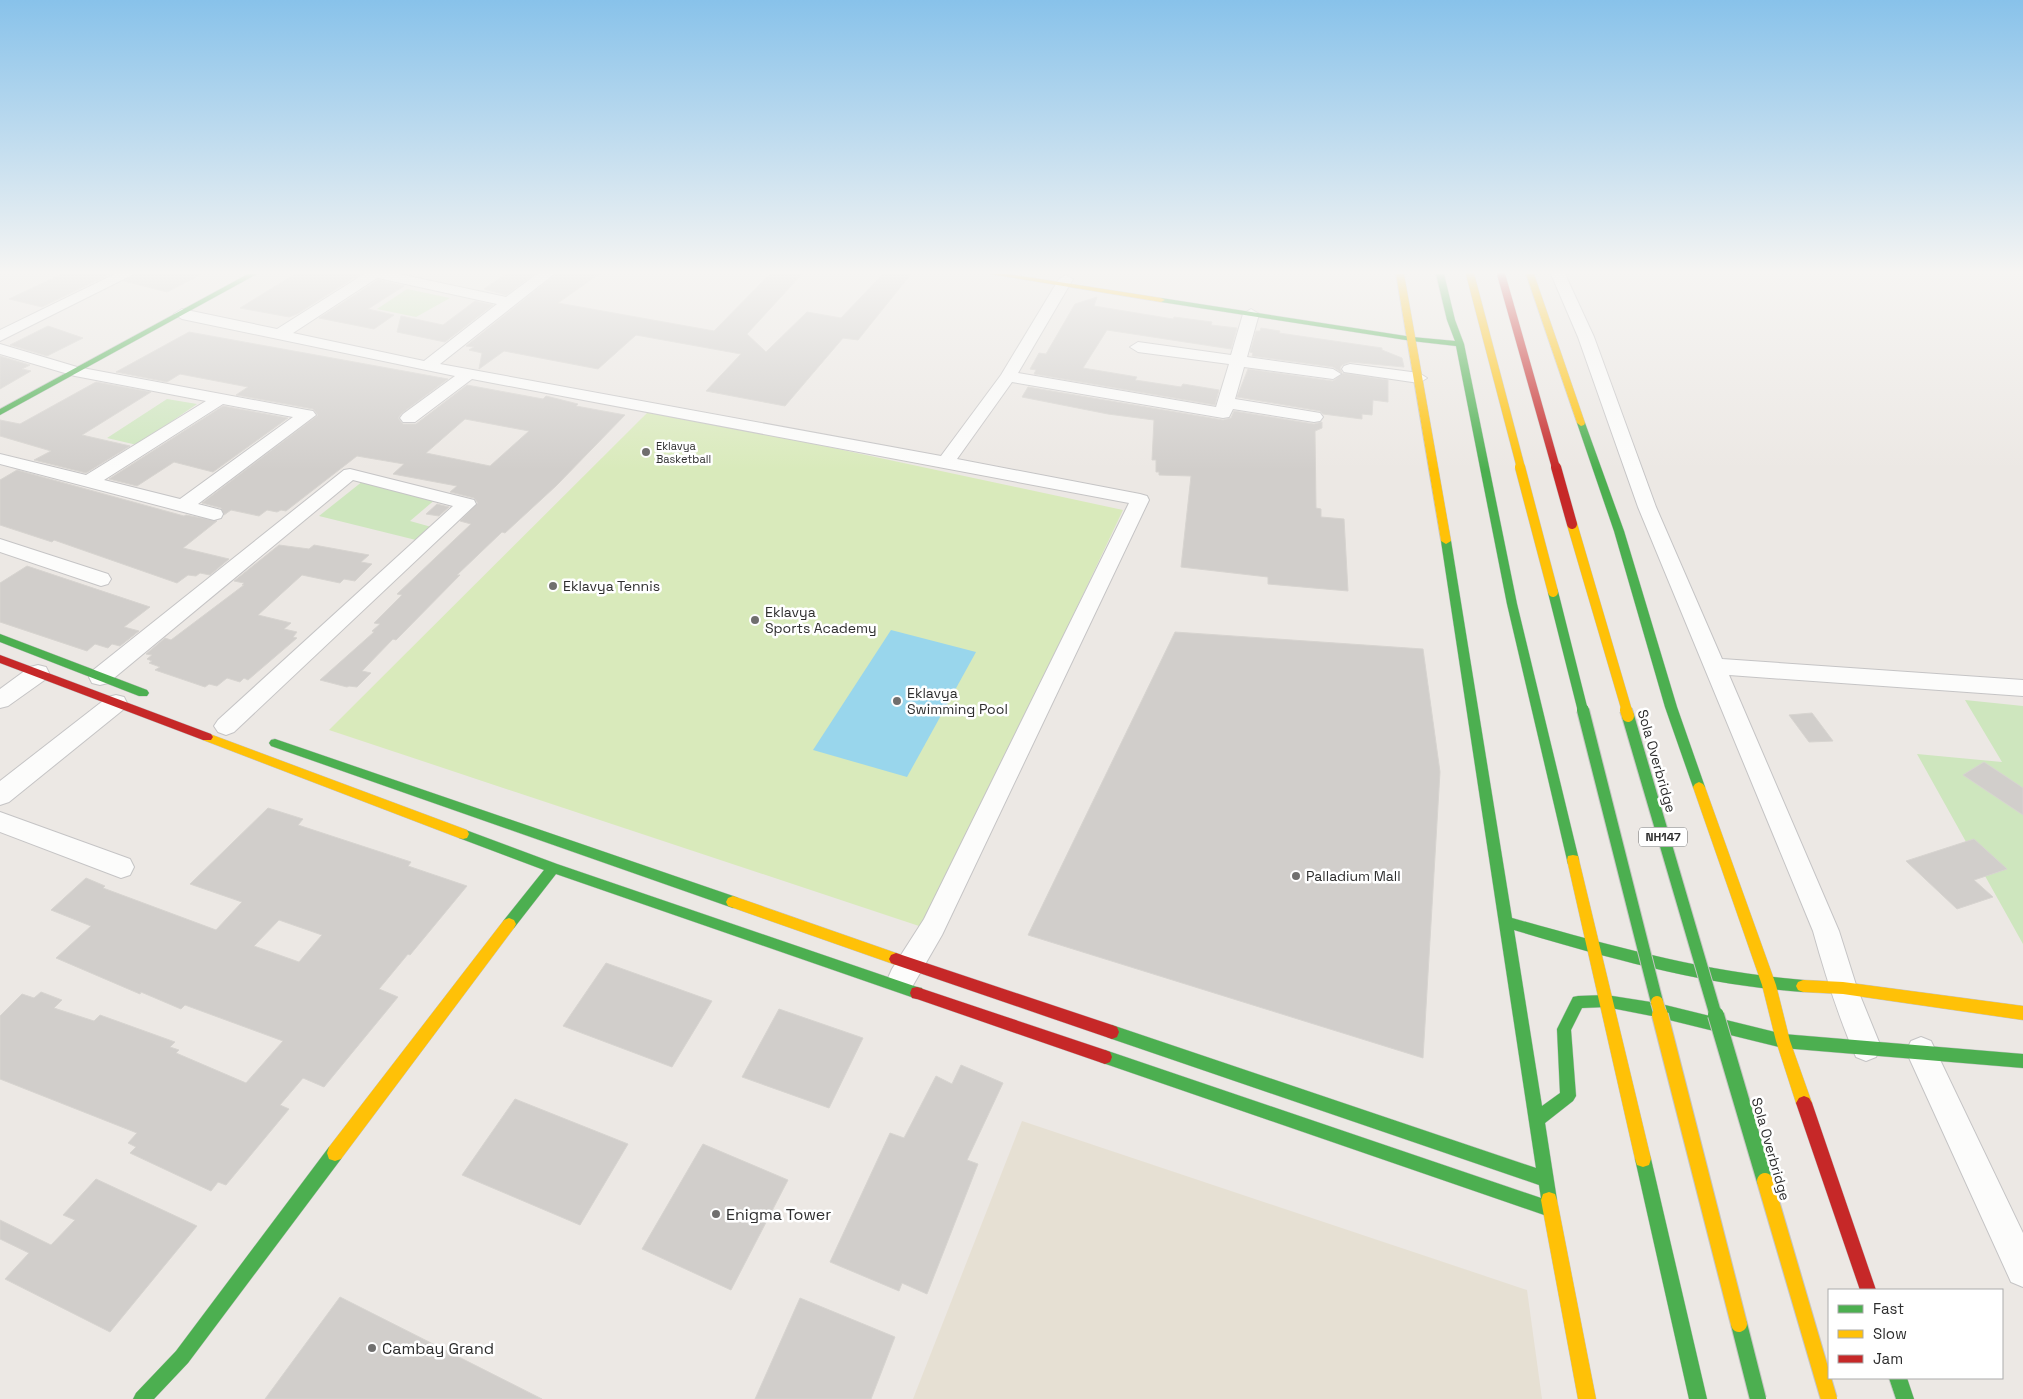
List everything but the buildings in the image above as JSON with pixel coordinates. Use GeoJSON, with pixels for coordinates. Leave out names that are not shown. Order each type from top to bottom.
{"type":"FeatureCollection","features":[{"type":"Feature","properties":{"kind":"main road"},"geometry":{"type":"LineString","coordinates":[[0,412],[135,339]]}},
{"type":"Feature","properties":{"kind":"main road"},"geometry":{"type":"LineString","coordinates":[[1413,339],[1459,616],[1545,1179],[1586,1399]]}},
{"type":"Feature","properties":{"kind":"main road"},"geometry":{"type":"LineString","coordinates":[[1451,339],[1459,340],[1512,604],[1594,946],[1698,1399]]}},
{"type":"Feature","properties":{"kind":"main road"},"geometry":{"type":"LineString","coordinates":[[1487,339],[1758,1399]]}},
{"type":"Feature","properties":{"kind":"main road","name":"Sola Overbridge"},"geometry":{"type":"LineString","coordinates":[[1520,339],[1591,591],[1829,1399]]}},
{"type":"Feature","properties":{"kind":"main road"},"geometry":{"type":"LineString","coordinates":[[1553,339],[1619,531],[1671,707],[1769,985],[1783,1041],[1868,1289]]}},
{"type":"Feature","properties":{"kind":"main road"},"geometry":{"type":"LineString","coordinates":[[0,638],[154,698]]}},
{"type":"Feature","properties":{"kind":"main road"},"geometry":{"type":"LineString","coordinates":[[0,659],[554,868],[1550,1209]]}},
{"type":"Feature","properties":{"kind":"main road"},"geometry":{"type":"LineString","coordinates":[[264,739],[911,964],[1545,1179]]}},
{"type":"Feature","properties":{"kind":"main road"},"geometry":{"type":"LineString","coordinates":[[142,1399],[182,1357],[458,990],[554,868]]}},
{"type":"Feature","properties":{"kind":"main road"},"geometry":{"type":"LineString","coordinates":[[1506,922],[1646,961],[1769,985],[1843,988],[2023,1013]]}},
{"type":"Feature","properties":{"kind":"main road"},"geometry":{"type":"LineString","coordinates":[[1536,1120],[1568,1096],[1564,1029],[1578,1002],[1606,1001],[1657,1010],[1783,1041],[2023,1061]]}},
{"type":"Feature","properties":{"kind":"main road"},"geometry":{"type":"LineString","coordinates":[[168,1391],[182,1357]]}},
{"type":"Feature","properties":{"kind":"main road"},"geometry":{"type":"LineString","coordinates":[[1898,1379],[1906,1399]]}},
{"type":"Feature","properties":{"kind":"street"},"geometry":{"type":"LineString","coordinates":[[299,339],[468,374],[946,462],[1140,500],[933,927],[897,986]]}},
{"type":"Feature","properties":{"kind":"street"},"geometry":{"type":"LineString","coordinates":[[427,366],[461,339]]}},
{"type":"Feature","properties":{"kind":"street"},"geometry":{"type":"LineString","coordinates":[[946,462],[1008,376],[1030,339]]}},
{"type":"Feature","properties":{"kind":"street"},"geometry":{"type":"LineString","coordinates":[[1008,376],[1223,413],[1244,339]]}},
{"type":"Feature","properties":{"kind":"street"},"geometry":{"type":"LineString","coordinates":[[1587,339],[1644,499],[1826,931],[1843,988],[1866,1047]]}},
{"type":"Feature","properties":{"kind":"street"},"geometry":{"type":"LineString","coordinates":[[1138,347],[1333,374]]}},
{"type":"Feature","properties":{"kind":"street"},"geometry":{"type":"LineString","coordinates":[[0,349],[75,371],[307,415],[183,506]]}},
{"type":"Feature","properties":{"kind":"street"},"geometry":{"type":"LineString","coordinates":[[1350,369],[1419,378]]}},
{"type":"Feature","properties":{"kind":"street"},"geometry":{"type":"LineString","coordinates":[[409,418],[468,374]]}},
{"type":"Feature","properties":{"kind":"street"},"geometry":{"type":"LineString","coordinates":[[88,482],[220,399]]}},
{"type":"Feature","properties":{"kind":"street"},"geometry":{"type":"LineString","coordinates":[[1226,403],[1314,418]]}},
{"type":"Feature","properties":{"kind":"street"},"geometry":{"type":"LineString","coordinates":[[0,459],[214,514]]}},
{"type":"Feature","properties":{"kind":"street"},"geometry":{"type":"LineString","coordinates":[[100,676],[350,474],[467,504],[226,726]]}},
{"type":"Feature","properties":{"kind":"street"},"geometry":{"type":"LineString","coordinates":[[0,545],[101,579]]}},
{"type":"Feature","properties":{"kind":"street"},"geometry":{"type":"LineString","coordinates":[[1715,666],[2023,688]]}},
{"type":"Feature","properties":{"kind":"street"},"geometry":{"type":"LineString","coordinates":[[0,700],[38,673]]}},
{"type":"Feature","properties":{"kind":"street"},"geometry":{"type":"LineString","coordinates":[[0,795],[116,703]]}},
{"type":"Feature","properties":{"kind":"street"},"geometry":{"type":"LineString","coordinates":[[0,822],[121,867]]}},
{"type":"Feature","properties":{"kind":"street"},"geometry":{"type":"LineString","coordinates":[[1921,1051],[2023,1270]]}},
{"type":"Feature","properties":{"kind":"shaded area"},"geometry":{"type":"Polygon","coordinates":[[[1022,1121],[1527,1290],[1542,1399],[913,1399],[1022,1121]]]}},
{"type":"Feature","properties":{"kind":"green space"},"geometry":{"type":"Polygon","coordinates":[[[167,399],[197,404],[137,445],[107,438],[167,399]]]}},
{"type":"Feature","properties":{"kind":"green space","name":"Eklavya Sports Academy"},"geometry":{"type":"Polygon","coordinates":[[[651,409],[1123,510],[925,928],[329,730],[651,409]]]}},
{"type":"Feature","properties":{"kind":"green space"},"geometry":{"type":"Polygon","coordinates":[[[363,481],[437,498],[410,521],[435,528],[420,541],[319,516],[363,481]]]}},
{"type":"Feature","properties":{"kind":"green space"},"geometry":{"type":"Polygon","coordinates":[[[1965,700],[2023,706],[2023,944],[1917,754],[2002,762],[1965,700]]]}},
{"type":"Feature","properties":{"kind":"water","name":"Eklavya Swimming Pool"},"geometry":{"type":"Polygon","coordinates":[[[891,630],[976,652],[907,777],[813,750],[891,630]]]}},
{"type":"Feature","properties":{"kind":"traffic: fast"},"geometry":{"type":"LineString","coordinates":[[0,412],[134,339]]}},
{"type":"Feature","properties":{"kind":"traffic: fast"},"geometry":{"type":"LineString","coordinates":[[1415,339],[1460,344]]}},
{"type":"Feature","properties":{"kind":"traffic: fast"},"geometry":{"type":"LineString","coordinates":[[1458,339],[1512,604],[1573,860]]}},
{"type":"Feature","properties":{"kind":"traffic: fast"},"geometry":{"type":"LineString","coordinates":[[1581,423],[1619,531],[1671,707],[1699,787]]}},
{"type":"Feature","properties":{"kind":"traffic: fast"},"geometry":{"type":"LineString","coordinates":[[1446,541],[1549,1200]]}},
{"type":"Feature","properties":{"kind":"traffic: fast"},"geometry":{"type":"LineString","coordinates":[[1553,592],[1657,1002]]}},
{"type":"Feature","properties":{"kind":"traffic: fast"},"geometry":{"type":"LineString","coordinates":[[0,638],[143,693]]}},
{"type":"Feature","properties":{"kind":"traffic: fast"},"geometry":{"type":"LineString","coordinates":[[1628,716],[1765,1181]]}},
{"type":"Feature","properties":{"kind":"traffic: fast"},"geometry":{"type":"LineString","coordinates":[[275,743],[733,902]]}},
{"type":"Feature","properties":{"kind":"traffic: fast"},"geometry":{"type":"LineString","coordinates":[[463,834],[553,868],[917,993]]}},
{"type":"Feature","properties":{"kind":"traffic: fast"},"geometry":{"type":"LineString","coordinates":[[509,924],[553,868]]}},
{"type":"Feature","properties":{"kind":"traffic: fast"},"geometry":{"type":"LineString","coordinates":[[1506,922],[1653,963],[1690,971],[1765,983],[1803,986]]}},
{"type":"Feature","properties":{"kind":"traffic: fast"},"geometry":{"type":"LineString","coordinates":[[1536,1120],[1568,1096],[1564,1029],[1578,1002],[1606,1001],[1657,1010],[1783,1041],[2023,1061]]}},
{"type":"Feature","properties":{"kind":"traffic: fast"},"geometry":{"type":"LineString","coordinates":[[1112,1032],[1545,1179]]}},
{"type":"Feature","properties":{"kind":"traffic: fast"},"geometry":{"type":"LineString","coordinates":[[1105,1057],[1550,1209]]}},
{"type":"Feature","properties":{"kind":"traffic: fast"},"geometry":{"type":"LineString","coordinates":[[142,1399],[182,1357],[335,1153]]}},
{"type":"Feature","properties":{"kind":"traffic: fast"},"geometry":{"type":"LineString","coordinates":[[1643,1159],[1698,1399]]}},
{"type":"Feature","properties":{"kind":"traffic: fast"},"geometry":{"type":"LineString","coordinates":[[1739,1324],[1758,1399]]}},
{"type":"Feature","properties":{"kind":"traffic: fast"},"geometry":{"type":"LineString","coordinates":[[1898,1379],[1905,1399]]}},
{"type":"Feature","properties":{"kind":"traffic: slow"},"geometry":{"type":"LineString","coordinates":[[1411,339],[1446,541]]}},
{"type":"Feature","properties":{"kind":"traffic: slow"},"geometry":{"type":"LineString","coordinates":[[1487,339],[1553,592]]}},
{"type":"Feature","properties":{"kind":"traffic: slow"},"geometry":{"type":"LineString","coordinates":[[1552,339],[1581,423]]}},
{"type":"Feature","properties":{"kind":"traffic: slow"},"geometry":{"type":"LineString","coordinates":[[1572,524],[1628,716]]}},
{"type":"Feature","properties":{"kind":"traffic: slow"},"geometry":{"type":"LineString","coordinates":[[207,737],[463,834]]}},
{"type":"Feature","properties":{"kind":"traffic: slow"},"geometry":{"type":"LineString","coordinates":[[1699,787],[1769,985],[1783,1041],[1804,1103]]}},
{"type":"Feature","properties":{"kind":"traffic: slow"},"geometry":{"type":"LineString","coordinates":[[1573,860],[1643,1159]]}},
{"type":"Feature","properties":{"kind":"traffic: slow"},"geometry":{"type":"LineString","coordinates":[[733,902],[896,959]]}},
{"type":"Feature","properties":{"kind":"traffic: slow"},"geometry":{"type":"LineString","coordinates":[[335,1153],[509,924]]}},
{"type":"Feature","properties":{"kind":"traffic: slow"},"geometry":{"type":"LineString","coordinates":[[1803,986],[1843,988],[2023,1013]]}},
{"type":"Feature","properties":{"kind":"traffic: slow"},"geometry":{"type":"LineString","coordinates":[[1657,1002],[1739,1324]]}},
{"type":"Feature","properties":{"kind":"traffic: slow"},"geometry":{"type":"LineString","coordinates":[[1765,1181],[1829,1399]]}},
{"type":"Feature","properties":{"kind":"traffic: slow"},"geometry":{"type":"LineString","coordinates":[[1549,1200],[1587,1399]]}},
{"type":"Feature","properties":{"kind":"traffic: jam"},"geometry":{"type":"LineString","coordinates":[[1520,339],[1572,524]]}},
{"type":"Feature","properties":{"kind":"traffic: jam"},"geometry":{"type":"LineString","coordinates":[[0,659],[207,737]]}},
{"type":"Feature","properties":{"kind":"traffic: jam"},"geometry":{"type":"LineString","coordinates":[[896,959],[1112,1032]]}},
{"type":"Feature","properties":{"kind":"traffic: jam"},"geometry":{"type":"LineString","coordinates":[[917,993],[1105,1057]]}},
{"type":"Feature","properties":{"kind":"traffic: jam"},"geometry":{"type":"LineString","coordinates":[[1804,1103],[1868,1289]]}},
{"type":"Feature","properties":{"kind":"place","name":"Eklavya Basketball"},"geometry":{"type":"Point","coordinates":[646,452]}},
{"type":"Feature","properties":{"kind":"place","name":"Eklavya Tennis"},"geometry":{"type":"Point","coordinates":[553,586]}},
{"type":"Feature","properties":{"kind":"place","name":"Eklavya Sports Academy"},"geometry":{"type":"Point","coordinates":[755,620]}},
{"type":"Feature","properties":{"kind":"place","name":"Eklavya Swimming Pool"},"geometry":{"type":"Point","coordinates":[897,701]}},
{"type":"Feature","properties":{"kind":"place","name":"Palladium Mall"},"geometry":{"type":"Point","coordinates":[1296,876]}},
{"type":"Feature","properties":{"kind":"place","name":"Enigma Tower"},"geometry":{"type":"Point","coordinates":[716,1214]}},
{"type":"Feature","properties":{"kind":"place","name":"Cambay Grand"},"geometry":{"type":"Point","coordinates":[372,1348]}}]}
